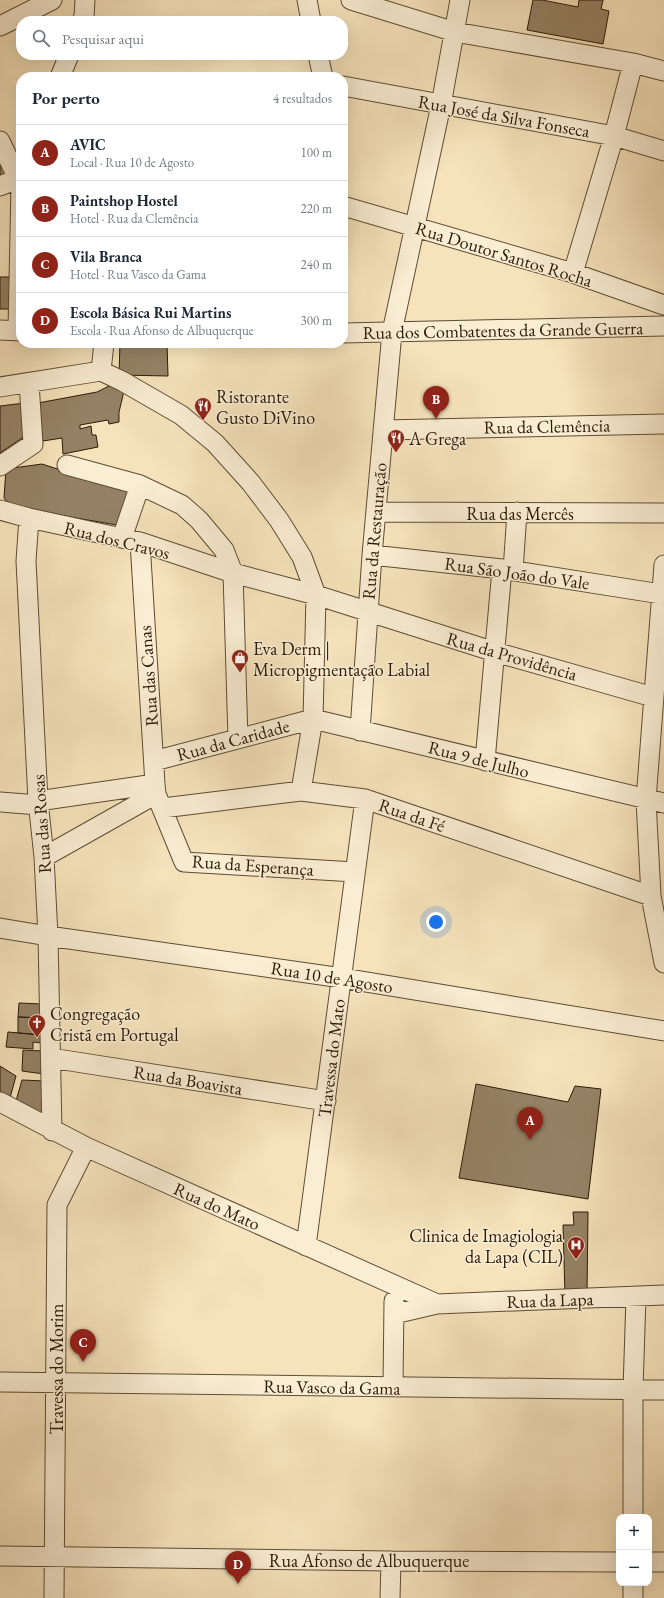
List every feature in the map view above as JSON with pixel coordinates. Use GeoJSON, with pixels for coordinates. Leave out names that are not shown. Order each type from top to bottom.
{"type":"FeatureCollection","features":[{"type":"Feature","properties":{"kind":"street"},"geometry":{"type":"LineString","coordinates":[[20,16],[52,0]]}},
{"type":"Feature","properties":{"kind":"street"},"geometry":{"type":"LineString","coordinates":[[83,16],[85,0]]}},
{"type":"Feature","properties":{"kind":"street"},"geometry":{"type":"LineString","coordinates":[[307,0],[310,16]]}},
{"type":"Feature","properties":{"kind":"street"},"geometry":{"type":"LineString","coordinates":[[351,0],[455,32],[633,63],[664,71]]}},
{"type":"Feature","properties":{"kind":"street","name":"Rua da Restauração"},"geometry":{"type":"LineString","coordinates":[[360,730],[372,555],[392,332],[416,227],[441,105],[460,0]]}},
{"type":"Feature","properties":{"kind":"street"},"geometry":{"type":"LineString","coordinates":[[0,26],[16,18]]}},
{"type":"Feature","properties":{"kind":"street"},"geometry":{"type":"LineString","coordinates":[[62,72],[67,60]]}},
{"type":"Feature","properties":{"kind":"street"},"geometry":{"type":"LineString","coordinates":[[319,60],[322,72]]}},
{"type":"Feature","properties":{"kind":"street"},"geometry":{"type":"LineString","coordinates":[[572,273],[614,136],[633,63]]}},
{"type":"Feature","properties":{"kind":"street","name":"Rua José da Silva Fonseca"},"geometry":{"type":"LineString","coordinates":[[348,87],[614,136],[664,151]]}},
{"type":"Feature","properties":{"kind":"street"},"geometry":{"type":"LineString","coordinates":[[0,142],[16,175]]}},
{"type":"Feature","properties":{"kind":"street"},"geometry":{"type":"LineString","coordinates":[[0,186],[16,184]]}},
{"type":"Feature","properties":{"kind":"street","name":"Rua Doutor Santos Rocha"},"geometry":{"type":"LineString","coordinates":[[348,207],[572,273],[664,304]]}},
{"type":"Feature","properties":{"kind":"street"},"geometry":{"type":"LineString","coordinates":[[13,330],[16,267]]}},
{"type":"Feature","properties":{"kind":"street","name":"Rua dos Combatentes da Grande Guerra"},"geometry":{"type":"LineString","coordinates":[[348,333],[664,326]]}},
{"type":"Feature","properties":{"kind":"street"},"geometry":{"type":"LineString","coordinates":[[102,371],[104,348]]}},
{"type":"Feature","properties":{"kind":"street"},"geometry":{"type":"LineString","coordinates":[[0,387],[102,371],[181,415],[215,443],[251,483],[279,520],[302,557],[316,595],[313,719],[301,791]]}},
{"type":"Feature","properties":{"kind":"street"},"geometry":{"type":"LineString","coordinates":[[0,466],[33,444],[29,383]]}},
{"type":"Feature","properties":{"kind":"street","name":"Rua da Clemência"},"geometry":{"type":"LineString","coordinates":[[383,430],[664,424]]}},
{"type":"Feature","properties":{"kind":"street"},"geometry":{"type":"LineString","coordinates":[[67,465],[140,485],[182,505],[199,520],[224,550],[232,573],[238,739]]}},
{"type":"Feature","properties":{"kind":"street"},"geometry":{"type":"LineString","coordinates":[[131,540],[140,485]]}},
{"type":"Feature","properties":{"kind":"street","name":"Rua dos Cravos"},"geometry":{"type":"LineString","coordinates":[[0,510],[29,518],[131,540],[232,573]]}},
{"type":"Feature","properties":{"kind":"street","name":"Rua das Mercês"},"geometry":{"type":"LineString","coordinates":[[376,512],[664,513]]}},
{"type":"Feature","properties":{"kind":"street"},"geometry":{"type":"LineString","coordinates":[[485,761],[495,652],[517,512]]}},
{"type":"Feature","properties":{"kind":"street","name":"Rua das Rosas"},"geometry":{"type":"LineString","coordinates":[[29,518],[26,562],[48,936],[52,1131]]}},
{"type":"Feature","properties":{"kind":"street","name":"Rua das Canas"},"geometry":{"type":"LineString","coordinates":[[131,540],[158,795]]}},
{"type":"Feature","properties":{"kind":"street","name":"Rua São João do Vale"},"geometry":{"type":"LineString","coordinates":[[372,555],[508,570],[661,594]]}},
{"type":"Feature","properties":{"kind":"street"},"geometry":{"type":"LineString","coordinates":[[664,565],[653,697],[655,801],[651,896],[664,963]]}},
{"type":"Feature","properties":{"kind":"street","name":"Rua da Providência"},"geometry":{"type":"LineString","coordinates":[[232,573],[316,595],[495,652],[653,697]]}},
{"type":"Feature","properties":{"kind":"street","name":"Rua da Caridade"},"geometry":{"type":"LineString","coordinates":[[154,761],[313,719]]}},
{"type":"Feature","properties":{"kind":"street","name":"Rua 9 de Julho"},"geometry":{"type":"LineString","coordinates":[[313,719],[655,801]]}},
{"type":"Feature","properties":{"kind":"street","name":"Rua da Fé"},"geometry":{"type":"LineString","coordinates":[[0,802],[39,803],[158,795],[301,791],[365,799],[651,896]]}},
{"type":"Feature","properties":{"kind":"street"},"geometry":{"type":"LineString","coordinates":[[44,857],[158,795]]}},
{"type":"Feature","properties":{"kind":"street","name":"Rua da Esperança"},"geometry":{"type":"LineString","coordinates":[[158,795],[184,862],[355,872]]}},
{"type":"Feature","properties":{"kind":"street","name":"Travessa do Mato"},"geometry":{"type":"LineString","coordinates":[[306,1246],[365,799]]}},
{"type":"Feature","properties":{"kind":"street","name":"Rua 10 de Agosto"},"geometry":{"type":"LineString","coordinates":[[0,928],[342,978],[664,1031]]}},
{"type":"Feature","properties":{"kind":"street","name":"Rua da Boavista"},"geometry":{"type":"LineString","coordinates":[[51,1058],[326,1101]]}},
{"type":"Feature","properties":{"kind":"street","name":"Rua do Mato"},"geometry":{"type":"LineString","coordinates":[[0,1102],[52,1131],[86,1147],[437,1304]]}},
{"type":"Feature","properties":{"kind":"street","name":"Travessa do Morim"},"geometry":{"type":"LineString","coordinates":[[54,1598],[57,1205],[86,1147]]}},
{"type":"Feature","properties":{"kind":"street"},"geometry":{"type":"LineString","coordinates":[[393,1387],[394,1285]]}},
{"type":"Feature","properties":{"kind":"street","name":"Rua da Lapa"},"geometry":{"type":"LineString","coordinates":[[437,1304],[664,1295]]}},
{"type":"Feature","properties":{"kind":"street"},"geometry":{"type":"LineString","coordinates":[[633,1514],[633,1390],[636,1297]]}},
{"type":"Feature","properties":{"kind":"street"},"geometry":{"type":"LineString","coordinates":[[394,1314],[437,1304]]}},
{"type":"Feature","properties":{"kind":"street","name":"Rua Vasco da Gama"},"geometry":{"type":"LineString","coordinates":[[0,1382],[55,1384],[664,1390]]}},
{"type":"Feature","properties":{"kind":"street","name":"Rua Afonso de Albuquerque"},"geometry":{"type":"LineString","coordinates":[[0,1556],[616,1562]]}},
{"type":"Feature","properties":{"kind":"street"},"geometry":{"type":"LineString","coordinates":[[390,1598],[391,1561]]}},
{"type":"Feature","properties":{"kind":"street"},"geometry":{"type":"LineString","coordinates":[[652,1562],[664,1562]]}},
{"type":"Feature","properties":{"kind":"street"},"geometry":{"type":"LineString","coordinates":[[633,1586],[633,1598]]}},
{"type":"Feature","properties":{"kind":"building"},"geometry":{"type":"Polygon","coordinates":[[[533,0],[542,0],[578,7],[579,0],[603,0],[601,9],[609,11],[603,44],[527,30],[533,0]]]}},
{"type":"Feature","properties":{"kind":"building"},"geometry":{"type":"Polygon","coordinates":[[[0,152],[12,177],[0,182],[0,152]]]}},
{"type":"Feature","properties":{"kind":"building"},"geometry":{"type":"Polygon","coordinates":[[[0,277],[15,277],[13,309],[0,309],[0,277]]]}},
{"type":"Feature","properties":{"kind":"building"},"geometry":{"type":"Polygon","coordinates":[[[120,348],[167,348],[168,376],[119,375],[120,348]]]}},
{"type":"Feature","properties":{"kind":"building"},"geometry":{"type":"Polygon","coordinates":[[[115,383],[124,391],[119,412],[119,422],[109,424],[108,420],[80,425],[80,429],[91,426],[92,435],[96,435],[98,447],[63,454],[62,438],[43,441],[39,425],[38,403],[97,392],[115,383]]]}},
{"type":"Feature","properties":{"kind":"building"},"geometry":{"type":"Polygon","coordinates":[[[25,403],[28,434],[0,453],[0,406],[25,403]]]}},
{"type":"Feature","properties":{"kind":"building"},"geometry":{"type":"Polygon","coordinates":[[[42,464],[73,474],[132,488],[123,526],[11,507],[4,498],[6,469],[42,464]]]}},
{"type":"Feature","properties":{"kind":"building"},"geometry":{"type":"Polygon","coordinates":[[[19,1003],[42,1004],[42,1018],[18,1017],[19,1003]]]}},
{"type":"Feature","properties":{"kind":"building"},"geometry":{"type":"Polygon","coordinates":[[[18,1017],[42,1018],[42,1035],[18,1033],[18,1017]]]}},
{"type":"Feature","properties":{"kind":"building"},"geometry":{"type":"Polygon","coordinates":[[[8,1032],[42,1035],[42,1043],[33,1042],[33,1049],[6,1047],[8,1032]]]}},
{"type":"Feature","properties":{"kind":"building"},"geometry":{"type":"Polygon","coordinates":[[[23,1050],[43,1051],[44,1074],[22,1071],[23,1050]]]}},
{"type":"Feature","properties":{"kind":"building"},"geometry":{"type":"Polygon","coordinates":[[[0,1066],[16,1076],[10,1098],[0,1092],[0,1066]]]}},
{"type":"Feature","properties":{"kind":"building"},"geometry":{"type":"Polygon","coordinates":[[[22,1080],[45,1081],[44,1114],[16,1101],[22,1080]]]}},
{"type":"Feature","properties":{"kind":"building"},"geometry":{"type":"Polygon","coordinates":[[[476,1084],[568,1102],[575,1086],[601,1089],[588,1199],[459,1178],[476,1084]]]}},
{"type":"Feature","properties":{"kind":"building","name":"Clinica de Imagiologia da Lapa (CIL)"},"geometry":{"type":"Polygon","coordinates":[[[573,1212],[588,1212],[587,1294],[565,1295],[563,1225],[574,1225],[573,1212]]]}},
{"type":"Feature","properties":{"kind":"place","name":"Paintshop Hostel"},"geometry":{"type":"Point","coordinates":[436,419]}},
{"type":"Feature","properties":{"kind":"place","name":"Ristorante Gusto DiVino"},"geometry":{"type":"Point","coordinates":[203,421]}},
{"type":"Feature","properties":{"kind":"place","name":"A Grega"},"geometry":{"type":"Point","coordinates":[396,453]}},
{"type":"Feature","properties":{"kind":"place","name":"Eva Derm | Micropigmentação Labial"},"geometry":{"type":"Point","coordinates":[240,673]}},
{"type":"Feature","properties":{"kind":"place","name":"Congregação Cristã em Portugal"},"geometry":{"type":"Point","coordinates":[37,1038]}},
{"type":"Feature","properties":{"kind":"place","name":"AVIC"},"geometry":{"type":"Point","coordinates":[530,1140]}},
{"type":"Feature","properties":{"kind":"place","name":"Clinica de Imagiologia da Lapa (CIL)"},"geometry":{"type":"Point","coordinates":[576,1260]}},
{"type":"Feature","properties":{"kind":"place","name":"Vila Branca"},"geometry":{"type":"Point","coordinates":[83,1362]}},
{"type":"Feature","properties":{"kind":"place","name":"Escola Básica Rui Martins"},"geometry":{"type":"Point","coordinates":[238,1584]}}]}
